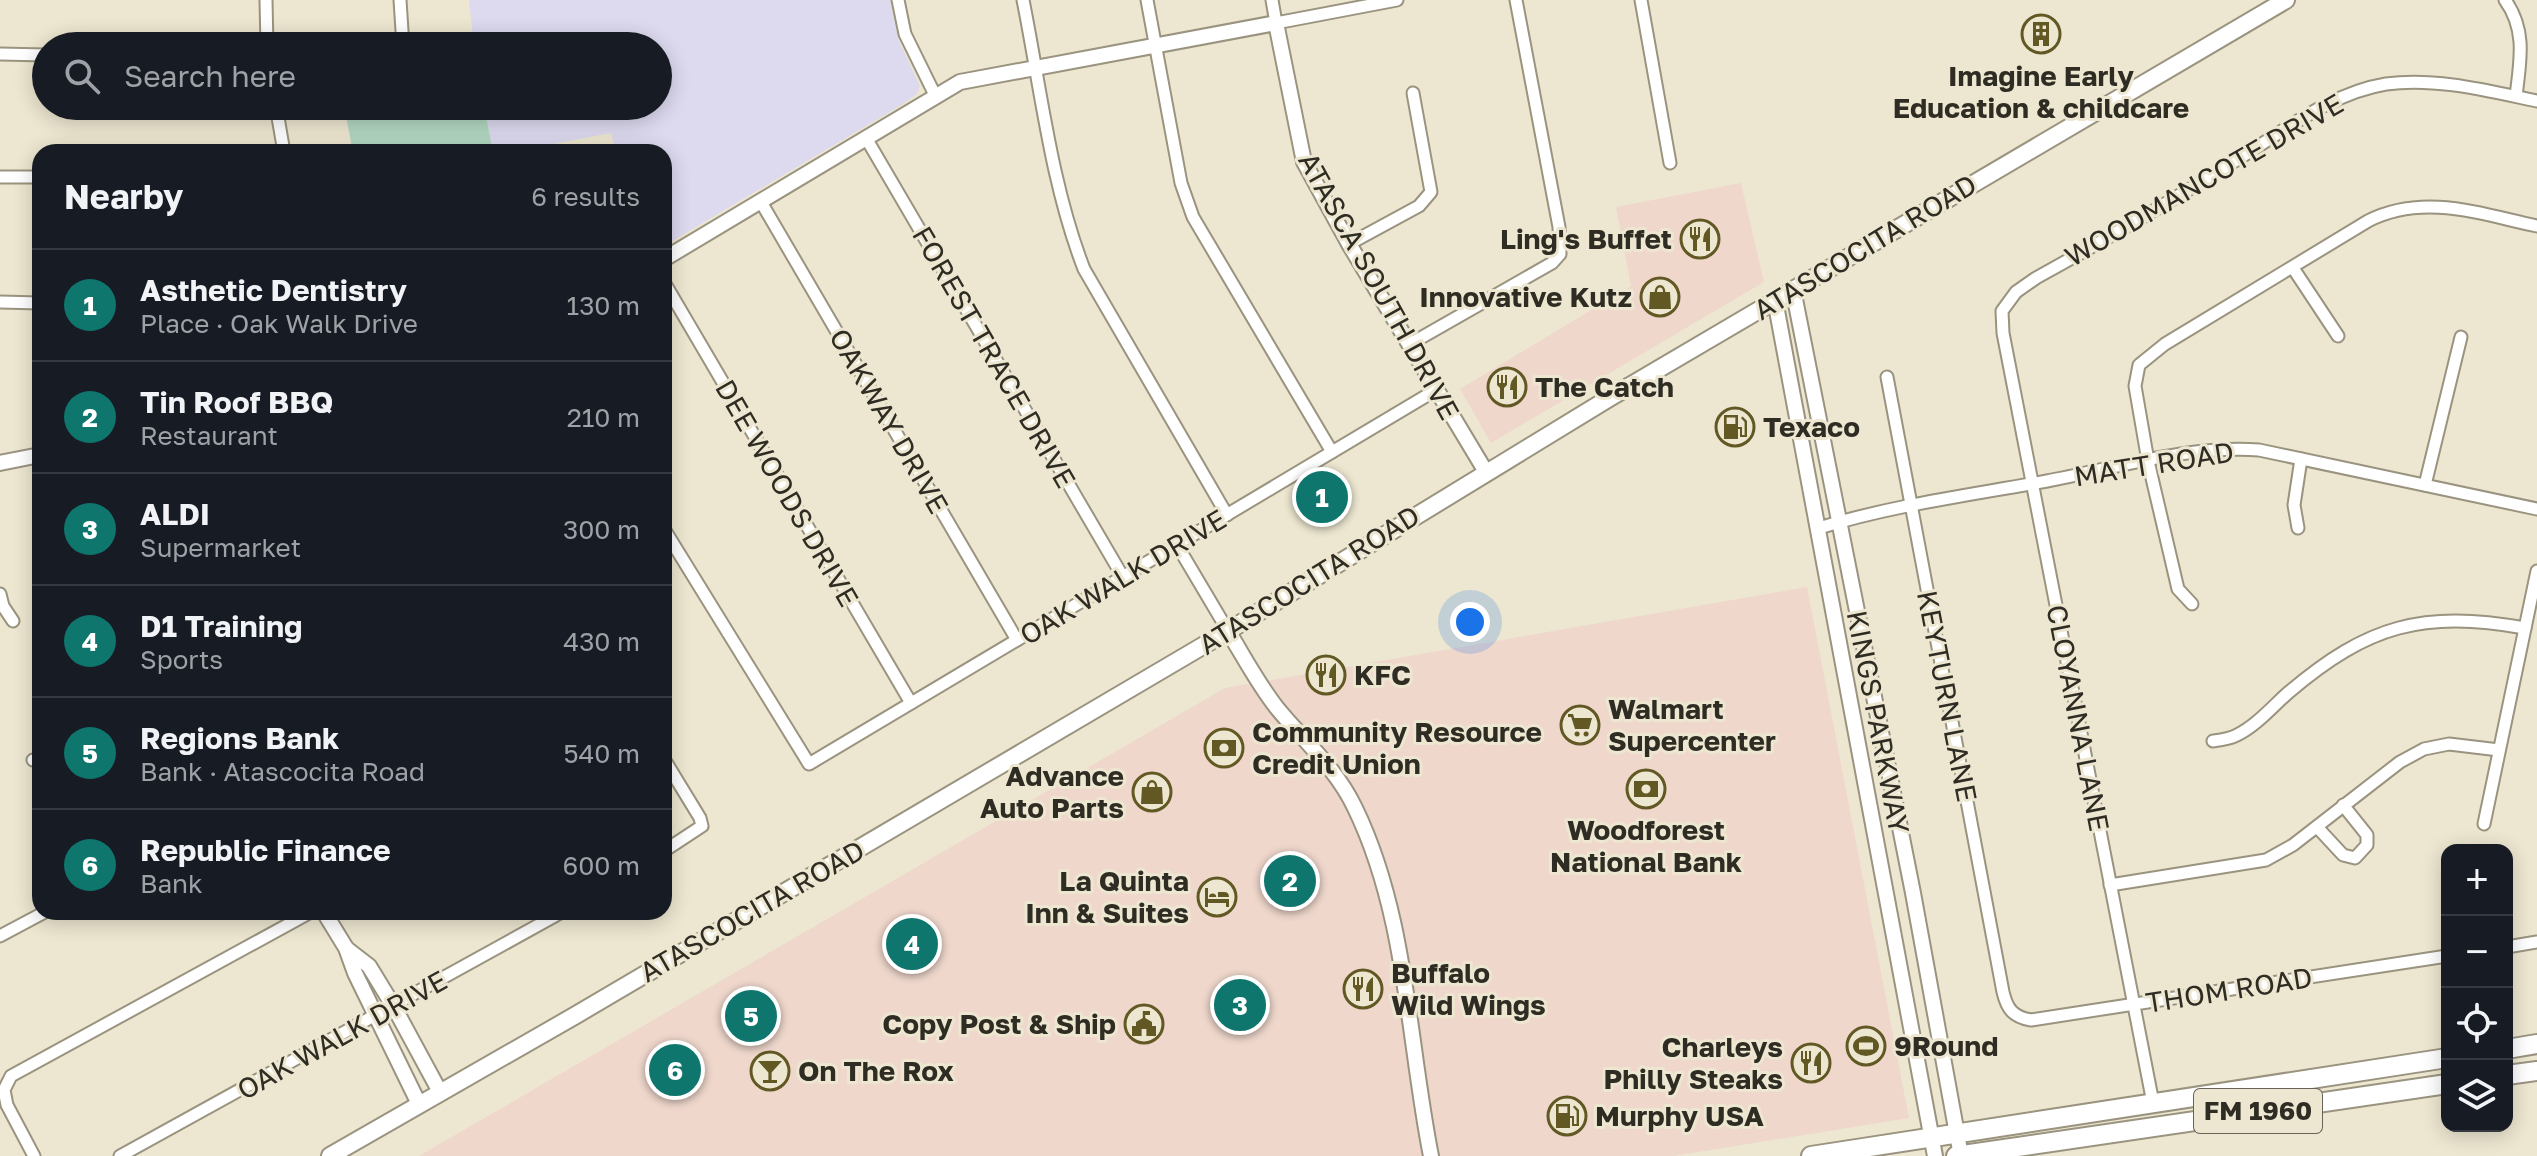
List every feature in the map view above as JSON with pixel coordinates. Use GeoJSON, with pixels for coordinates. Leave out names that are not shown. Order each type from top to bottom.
{"type":"FeatureCollection","features":[{"type":"Feature","properties":{"kind":"main road","name":"ATASCOCITA ROAD"},"geometry":{"type":"LineString","coordinates":[[330,1156],[1228,631],[1486,472],[2286,0]]}},
{"type":"Feature","properties":{"kind":"main road"},"geometry":{"type":"LineString","coordinates":[[2513,1048],[2537,1044]]}},
{"type":"Feature","properties":{"kind":"main road","name":"FM 1960"},"geometry":{"type":"LineString","coordinates":[[1811,1156],[1934,1147],[1957,1134],[2441,1059]]}},
{"type":"Feature","properties":{"kind":"main road"},"geometry":{"type":"LineString","coordinates":[[2513,1074],[2537,1071]]}},
{"type":"Feature","properties":{"kind":"main road","name":"FM 1960"},"geometry":{"type":"LineString","coordinates":[[1959,1156],[2441,1085]]}},
{"type":"Feature","properties":{"kind":"street"},"geometry":{"type":"LineString","coordinates":[[266,0],[267,32]]}},
{"type":"Feature","properties":{"kind":"street"},"geometry":{"type":"LineString","coordinates":[[400,0],[402,32]]}},
{"type":"Feature","properties":{"kind":"street"},"geometry":{"type":"LineString","coordinates":[[898,0],[905,34],[935,95]]}},
{"type":"Feature","properties":{"kind":"street"},"geometry":{"type":"LineString","coordinates":[[1023,0],[1060,195],[1084,269],[1227,515]]}},
{"type":"Feature","properties":{"kind":"street"},"geometry":{"type":"LineString","coordinates":[[1147,0],[1181,183],[1193,217],[1332,452]]}},
{"type":"Feature","properties":{"kind":"street","name":"ATASCA SOUTH DRIVE"},"geometry":{"type":"LineString","coordinates":[[1272,0],[1304,162],[1349,244],[1486,472]]}},
{"type":"Feature","properties":{"kind":"street"},"geometry":{"type":"LineString","coordinates":[[672,254],[935,95],[969,79],[1396,0]]}},
{"type":"Feature","properties":{"kind":"street"},"geometry":{"type":"LineString","coordinates":[[1410,344],[1552,263],[1560,254],[1559,227],[1516,0]]}},
{"type":"Feature","properties":{"kind":"street"},"geometry":{"type":"LineString","coordinates":[[1641,0],[1670,163]]}},
{"type":"Feature","properties":{"kind":"street"},"geometry":{"type":"LineString","coordinates":[[2505,0],[2514,11],[2520,28],[2521,61],[2516,96]]}},
{"type":"Feature","properties":{"kind":"street"},"geometry":{"type":"LineString","coordinates":[[0,54],[32,55]]}},
{"type":"Feature","properties":{"kind":"street","name":"WOODMANCOTE DRIVE"},"geometry":{"type":"LineString","coordinates":[[2003,333],[2002,311],[2016,292],[2334,101],[2368,88],[2416,82],[2537,101]]}},
{"type":"Feature","properties":{"kind":"street"},"geometry":{"type":"LineString","coordinates":[[1349,244],[1419,206],[1431,192],[1413,93]]}},
{"type":"Feature","properties":{"kind":"street"},"geometry":{"type":"LineString","coordinates":[[278,120],[283,144]]}},
{"type":"Feature","properties":{"kind":"street","name":"FOREST TRACE DRIVE"},"geometry":{"type":"LineString","coordinates":[[866,138],[1123,577]]}},
{"type":"Feature","properties":{"kind":"street"},"geometry":{"type":"LineString","coordinates":[[0,177],[32,177]]}},
{"type":"Feature","properties":{"kind":"street","name":"OAKWAY DRIVE"},"geometry":{"type":"LineString","coordinates":[[761,202],[1017,640]]}},
{"type":"Feature","properties":{"kind":"street"},"geometry":{"type":"LineString","coordinates":[[2192,604],[2178,589],[2148,461],[2135,379],[2139,365],[2150,355],[2368,221],[2394,210],[2409,207],[2456,208],[2537,226]]}},
{"type":"Feature","properties":{"kind":"street"},"geometry":{"type":"LineString","coordinates":[[2293,268],[2338,336]]}},
{"type":"Feature","properties":{"kind":"street","name":"KINGS PARKWAY"},"geometry":{"type":"LineString","coordinates":[[1793,289],[1913,893],[1959,1156]]}},
{"type":"Feature","properties":{"kind":"street","name":"DEE WOODS DRIVE"},"geometry":{"type":"LineString","coordinates":[[672,296],[911,703]]}},
{"type":"Feature","properties":{"kind":"street","name":"KINGS PARKWAY"},"geometry":{"type":"LineString","coordinates":[[1775,300],[1934,1147]]}},
{"type":"Feature","properties":{"kind":"street"},"geometry":{"type":"LineString","coordinates":[[0,302],[32,303]]}},
{"type":"Feature","properties":{"kind":"street","name":"CLOYANNA LANE"},"geometry":{"type":"LineString","coordinates":[[2003,333],[2153,1103]]}},
{"type":"Feature","properties":{"kind":"street"},"geometry":{"type":"LineString","coordinates":[[2425,485],[2461,337]]}},
{"type":"Feature","properties":{"kind":"street","name":"KEYTURN LANE"},"geometry":{"type":"LineString","coordinates":[[1887,377],[2003,992],[2006,1006],[2012,1013]]}},
{"type":"Feature","properties":{"kind":"street","name":"OAK WALK DRIVE"},"geometry":{"type":"LineString","coordinates":[[678,553],[809,764],[1436,390]]}},
{"type":"Feature","properties":{"kind":"street","name":"MATT ROAD"},"geometry":{"type":"LineString","coordinates":[[1819,528],[1911,506],[2148,461],[2239,449],[2301,459],[2537,509]]}},
{"type":"Feature","properties":{"kind":"street"},"geometry":{"type":"LineString","coordinates":[[0,463],[32,457]]}},
{"type":"Feature","properties":{"kind":"street"},"geometry":{"type":"LineString","coordinates":[[2298,528],[2294,505],[2301,459]]}},
{"type":"Feature","properties":{"kind":"street"},"geometry":{"type":"LineString","coordinates":[[672,543],[678,553],[672,556]]}},
{"type":"Feature","properties":{"kind":"street"},"geometry":{"type":"LineString","coordinates":[[1177,545],[1262,688],[1320,754],[1343,786],[1366,834],[1392,922],[1431,1156]]}},
{"type":"Feature","properties":{"kind":"street"},"geometry":{"type":"LineString","coordinates":[[2484,824],[2537,571]]}},
{"type":"Feature","properties":{"kind":"street"},"geometry":{"type":"LineString","coordinates":[[0,594],[3,606],[13,621]]}},
{"type":"Feature","properties":{"kind":"street"},"geometry":{"type":"LineString","coordinates":[[2213,741],[2237,735],[2336,655],[2385,632],[2414,623],[2448,620],[2485,621],[2525,628]]}},
{"type":"Feature","properties":{"kind":"street"},"geometry":{"type":"LineString","coordinates":[[2110,885],[2266,860],[2317,827],[2400,762],[2424,749],[2449,744],[2499,750]]}},
{"type":"Feature","properties":{"kind":"street"},"geometry":{"type":"LineString","coordinates":[[672,772],[702,826],[672,846]]}},
{"type":"Feature","properties":{"kind":"street"},"geometry":{"type":"LineString","coordinates":[[2317,827],[2343,855],[2355,858],[2367,845],[2367,835],[2343,805]]}},
{"type":"Feature","properties":{"kind":"street"},"geometry":{"type":"LineString","coordinates":[[0,936],[32,919]]}},
{"type":"Feature","properties":{"kind":"street"},"geometry":{"type":"LineString","coordinates":[[34,1156],[7,1105],[4,1090],[11,1076],[296,920]]}},
{"type":"Feature","properties":{"kind":"street"},"geometry":{"type":"LineString","coordinates":[[329,920],[346,948],[355,973],[419,1104]]}},
{"type":"Feature","properties":{"kind":"street","name":"OAK WALK DRIVE"},"geometry":{"type":"LineString","coordinates":[[120,1156],[548,920]]}},
{"type":"Feature","properties":{"kind":"street"},"geometry":{"type":"LineString","coordinates":[[2513,946],[2537,942]]}},
{"type":"Feature","properties":{"kind":"street"},"geometry":{"type":"LineString","coordinates":[[346,948],[369,966],[440,1092]]}},
{"type":"Feature","properties":{"kind":"street","name":"THOM ROAD"},"geometry":{"type":"LineString","coordinates":[[2012,1013],[2031,1020],[2441,957]]}},
{"type":"Feature","properties":{"kind":"shaded area"},"geometry":{"type":"Polygon","coordinates":[[[469,0],[890,0],[898,39],[920,86],[916,95],[903,104],[672,241],[672,144],[614,144],[611,133],[553,144],[491,144],[487,120],[672,120],[672,32],[472,32],[469,0]]]}},
{"type":"Feature","properties":{"kind":"shaded area"},"geometry":{"type":"Polygon","coordinates":[[[1741,183],[1764,282],[1491,443],[1460,389],[1631,286],[1616,207],[1741,183]]]}},
{"type":"Feature","properties":{"kind":"shaded area"},"geometry":{"type":"Polygon","coordinates":[[[1807,587],[1909,1118],[1674,1156],[419,1156],[1225,688],[1807,587]]]}},
{"type":"Feature","properties":{"kind":"green space"},"geometry":{"type":"Polygon","coordinates":[[[347,120],[487,120],[491,144],[351,144],[347,120]]]}},
{"type":"Feature","properties":{"kind":"place","name":"Imagine Early Education & childcare"},"geometry":{"type":"Point","coordinates":[2041,34]}},
{"type":"Feature","properties":{"kind":"place","name":"Ling's Buffet"},"geometry":{"type":"Point","coordinates":[1700,239]}},
{"type":"Feature","properties":{"kind":"place","name":"Innovative Kutz"},"geometry":{"type":"Point","coordinates":[1660,297]}},
{"type":"Feature","properties":{"kind":"place","name":"The Catch"},"geometry":{"type":"Point","coordinates":[1507,387]}},
{"type":"Feature","properties":{"kind":"place","name":"Texaco"},"geometry":{"type":"Point","coordinates":[1735,427]}},
{"type":"Feature","properties":{"kind":"place","name":"Asthetic Dentistry"},"geometry":{"type":"Point","coordinates":[1322,497]}},
{"type":"Feature","properties":{"kind":"place","name":"KFC"},"geometry":{"type":"Point","coordinates":[1326,675]}},
{"type":"Feature","properties":{"kind":"place","name":"Walmart Supercenter"},"geometry":{"type":"Point","coordinates":[1580,725]}},
{"type":"Feature","properties":{"kind":"place","name":"Community Resource Credit Union"},"geometry":{"type":"Point","coordinates":[1224,748]}},
{"type":"Feature","properties":{"kind":"place","name":"Woodforest National Bank"},"geometry":{"type":"Point","coordinates":[1646,789]}},
{"type":"Feature","properties":{"kind":"place","name":"Advance Auto Parts"},"geometry":{"type":"Point","coordinates":[1152,792]}},
{"type":"Feature","properties":{"kind":"place","name":"Tin Roof BBQ"},"geometry":{"type":"Point","coordinates":[1290,881]}},
{"type":"Feature","properties":{"kind":"place","name":"La Quinta Inn & Suites"},"geometry":{"type":"Point","coordinates":[1217,897]}},
{"type":"Feature","properties":{"kind":"place","name":"D1 Training"},"geometry":{"type":"Point","coordinates":[912,944]}},
{"type":"Feature","properties":{"kind":"place","name":"Buffalo Wild Wings"},"geometry":{"type":"Point","coordinates":[1363,989]}},
{"type":"Feature","properties":{"kind":"place","name":"ALDI"},"geometry":{"type":"Point","coordinates":[1240,1005]}},
{"type":"Feature","properties":{"kind":"place","name":"Regions Bank"},"geometry":{"type":"Point","coordinates":[751,1016]}},
{"type":"Feature","properties":{"kind":"place","name":"Copy Post & Ship"},"geometry":{"type":"Point","coordinates":[1144,1024]}},
{"type":"Feature","properties":{"kind":"place","name":"9Round"},"geometry":{"type":"Point","coordinates":[1866,1046]}},
{"type":"Feature","properties":{"kind":"place","name":"Charleys Philly Steaks"},"geometry":{"type":"Point","coordinates":[1811,1063]}},
{"type":"Feature","properties":{"kind":"place","name":"Republic Finance"},"geometry":{"type":"Point","coordinates":[675,1070]}},
{"type":"Feature","properties":{"kind":"place","name":"On The Rox"},"geometry":{"type":"Point","coordinates":[770,1071]}},
{"type":"Feature","properties":{"kind":"place","name":"Murphy USA"},"geometry":{"type":"Point","coordinates":[1567,1116]}}]}
